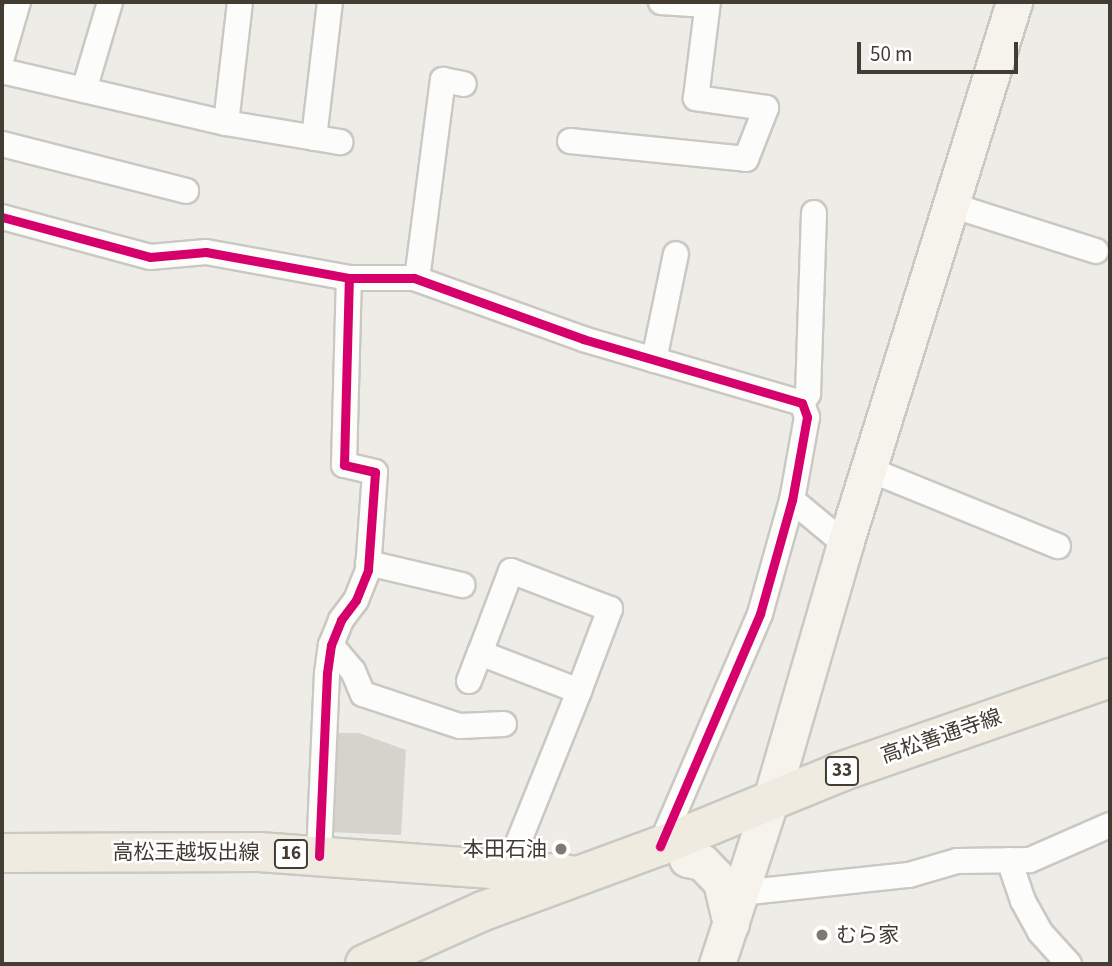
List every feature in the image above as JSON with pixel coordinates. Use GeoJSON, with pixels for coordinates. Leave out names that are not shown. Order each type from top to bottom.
{"type":"FeatureCollection","features":[{"type":"Feature","properties":{"kind":"main road","name":"高松善通寺線"},"geometry":{"type":"LineString","coordinates":[[376,960],[497,893],[579,876],[684,844],[749,857],[904,748],[1110,678]]}},
{"type":"Feature","properties":{"kind":"main road","name":"高松善通寺線"},"geometry":{"type":"LineString","coordinates":[[749,857],[845,785],[1110,691]]}},
{"type":"Feature","properties":{"kind":"main road","name":"高松善通寺線"},"geometry":{"type":"LineString","coordinates":[[497,893],[630,883],[684,844]]}},
{"type":"Feature","properties":{"kind":"main road","name":"高松王越坂出線"},"geometry":{"type":"LineString","coordinates":[[2,853],[211,851],[319,856],[497,893]]}},
{"type":"Feature","properties":{"kind":"main road","name":"高松善通寺線"},"geometry":{"type":"LineString","coordinates":[[579,876],[630,883]]}},
{"type":"Feature","properties":{"kind":"street"},"geometry":{"type":"LineString","coordinates":[[2,57],[18,2]]}},
{"type":"Feature","properties":{"kind":"street"},"geometry":{"type":"LineString","coordinates":[[84,90],[110,2]]}},
{"type":"Feature","properties":{"kind":"street"},"geometry":{"type":"LineString","coordinates":[[226,123],[236,2]]}},
{"type":"Feature","properties":{"kind":"street"},"geometry":{"type":"LineString","coordinates":[[314,138],[330,2]]}},
{"type":"Feature","properties":{"kind":"street"},"geometry":{"type":"LineString","coordinates":[[570,141],[746,159],[766,108],[696,98],[707,4],[661,2]]}},
{"type":"Feature","properties":{"kind":"street"},"geometry":{"type":"LineString","coordinates":[[717,964],[1014,2]]}},
{"type":"Feature","properties":{"kind":"street"},"geometry":{"type":"LineString","coordinates":[[2,71],[226,123],[340,142]]}},
{"type":"Feature","properties":{"kind":"street"},"geometry":{"type":"LineString","coordinates":[[417,279],[443,80],[464,84]]}},
{"type":"Feature","properties":{"kind":"street"},"geometry":{"type":"LineString","coordinates":[[2,144],[186,191]]}},
{"type":"Feature","properties":{"kind":"street"},"geometry":{"type":"LineString","coordinates":[[951,205],[1096,251]]}},
{"type":"Feature","properties":{"kind":"street"},"geometry":{"type":"LineString","coordinates":[[802,403],[808,394],[814,214]]}},
{"type":"Feature","properties":{"kind":"street"},"geometry":{"type":"LineString","coordinates":[[2,217],[150,257],[206,252],[349,278],[417,279],[583,339],[802,403]]}},
{"type":"Feature","properties":{"kind":"street"},"geometry":{"type":"LineString","coordinates":[[654,360],[676,254]]}},
{"type":"Feature","properties":{"kind":"street"},"geometry":{"type":"LineString","coordinates":[[319,856],[327,673],[331,645],[341,620],[356,600],[368,563],[375,471],[344,466],[349,278]]}},
{"type":"Feature","properties":{"kind":"street"},"geometry":{"type":"LineString","coordinates":[[802,403],[807,417],[792,500],[760,614],[684,844],[721,882],[749,857],[909,875],[957,861],[1030,860],[1110,825]]}},
{"type":"Feature","properties":{"kind":"street"},"geometry":{"type":"LineString","coordinates":[[868,469],[1058,546]]}},
{"type":"Feature","properties":{"kind":"street"},"geometry":{"type":"LineString","coordinates":[[792,500],[845,544]]}},
{"type":"Feature","properties":{"kind":"street"},"geometry":{"type":"LineString","coordinates":[[368,563],[462,585]]}},
{"type":"Feature","properties":{"kind":"street"},"geometry":{"type":"LineString","coordinates":[[469,681],[505,569],[614,600],[497,893]]}},
{"type":"Feature","properties":{"kind":"street"},"geometry":{"type":"LineString","coordinates":[[331,645],[353,671],[363,694],[460,726],[504,724]]}},
{"type":"Feature","properties":{"kind":"street"},"geometry":{"type":"LineString","coordinates":[[480,653],[579,691]]}},
{"type":"Feature","properties":{"kind":"street"},"geometry":{"type":"LineString","coordinates":[[1009,860],[1023,901],[1040,932],[1069,964]]}},
{"type":"Feature","properties":{"kind":"building"},"geometry":{"type":"Polygon","coordinates":[[[331,733],[359,733],[406,750],[401,835],[326,832],[331,733]]]}},
{"type":"Feature","properties":{"kind":"cycle path"},"geometry":{"type":"LineString","coordinates":[[2,217],[150,257],[206,252],[349,278],[414,278],[583,339],[802,403],[807,417],[792,500],[760,614],[660,846]]}},
{"type":"Feature","properties":{"kind":"cycle path"},"geometry":{"type":"LineString","coordinates":[[319,856],[327,673],[331,645],[341,620],[356,600],[368,570],[375,472],[344,465],[349,278]]}},
{"type":"Feature","properties":{"kind":"place","name":"本田石油"},"geometry":{"type":"Point","coordinates":[561,849]}},
{"type":"Feature","properties":{"kind":"place","name":"むら家"},"geometry":{"type":"Point","coordinates":[822,935]}}]}
